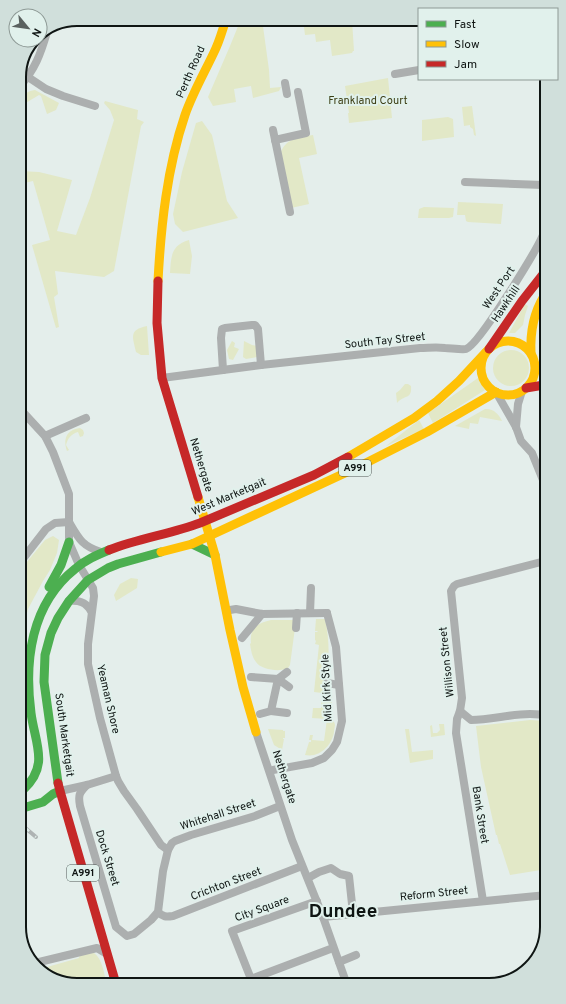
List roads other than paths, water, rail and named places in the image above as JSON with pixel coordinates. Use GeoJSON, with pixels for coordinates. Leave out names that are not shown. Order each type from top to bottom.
{"type":"FeatureCollection","features":[{"type":"Feature","properties":{"kind":"main road","name":"Perth Road"},"geometry":{"type":"LineString","coordinates":[[186,113],[216,47],[224,26]]}},
{"type":"Feature","properties":{"kind":"main road","name":"Nethergate"},"geometry":{"type":"LineString","coordinates":[[186,113],[179,134],[170,174],[160,241],[157,317],[162,378],[215,555],[230,630],[256,732]]}},
{"type":"Feature","properties":{"kind":"main road","name":"Hawkhill"},"geometry":{"type":"LineString","coordinates":[[487,351],[522,300],[540,278]]}},
{"type":"Feature","properties":{"kind":"main road"},"geometry":{"type":"LineString","coordinates":[[524,390],[532,381],[535,373],[535,364],[531,354],[530,342],[532,323],[535,312],[540,303]]}},
{"type":"Feature","properties":{"kind":"main road"},"geometry":{"type":"LineString","coordinates":[[540,363],[524,346],[512,341],[500,342],[493,345],[487,351],[482,362],[482,375],[487,384],[496,392],[513,395],[540,386]]}},
{"type":"Feature","properties":{"kind":"main road","name":"West Marketgait"},"geometry":{"type":"LineString","coordinates":[[27,795],[30,784],[36,774],[40,758],[31,713],[28,682],[29,651],[41,612],[52,591],[65,577],[79,565],[101,552],[187,528],[349,457],[430,407],[474,367],[487,351]]}},
{"type":"Feature","properties":{"kind":"main road","name":"A991"},"geometry":{"type":"LineString","coordinates":[[69,601],[88,580],[108,568],[133,559],[192,544],[358,467],[427,432],[496,392]]}},
{"type":"Feature","properties":{"kind":"main road"},"geometry":{"type":"LineString","coordinates":[[41,612],[48,588],[61,565],[69,542]]}},
{"type":"Feature","properties":{"kind":"main road"},"geometry":{"type":"LineString","coordinates":[[192,544],[215,555]]}},
{"type":"Feature","properties":{"kind":"main road"},"geometry":{"type":"LineString","coordinates":[[41,612],[51,605],[71,584],[79,579],[88,580]]}},
{"type":"Feature","properties":{"kind":"main road","name":"South Marketgait"},"geometry":{"type":"LineString","coordinates":[[57,792],[56,770],[44,682],[45,655],[51,633],[58,618],[69,601]]}},
{"type":"Feature","properties":{"kind":"main road"},"geometry":{"type":"LineString","coordinates":[[26,807],[43,802],[57,792]]}},
{"type":"Feature","properties":{"kind":"main road","name":"A991"},"geometry":{"type":"LineString","coordinates":[[27,795],[57,792],[114,978]]}},
{"type":"Feature","properties":{"kind":"street"},"geometry":{"type":"LineString","coordinates":[[41,48],[28,77],[46,89],[95,106]]}},
{"type":"Feature","properties":{"kind":"street"},"geometry":{"type":"LineString","coordinates":[[395,74],[418,70]]}},
{"type":"Feature","properties":{"kind":"street"},"geometry":{"type":"LineString","coordinates":[[285,83],[287,94]]}},
{"type":"Feature","properties":{"kind":"street"},"geometry":{"type":"LineString","coordinates":[[275,140],[306,133],[298,92]]}},
{"type":"Feature","properties":{"kind":"street"},"geometry":{"type":"LineString","coordinates":[[273,130],[290,212]]}},
{"type":"Feature","properties":{"kind":"street"},"geometry":{"type":"LineString","coordinates":[[465,182],[540,185]]}},
{"type":"Feature","properties":{"kind":"street","name":"West Port"},"geometry":{"type":"LineString","coordinates":[[466,349],[475,342],[510,292],[540,241]]}},
{"type":"Feature","properties":{"kind":"street"},"geometry":{"type":"LineString","coordinates":[[162,378],[223,370],[221,338],[222,329],[225,328],[255,325],[258,329],[261,365]]}},
{"type":"Feature","properties":{"kind":"street","name":"South Tay Street"},"geometry":{"type":"LineString","coordinates":[[223,370],[420,348],[466,349]]}},
{"type":"Feature","properties":{"kind":"street"},"geometry":{"type":"LineString","coordinates":[[516,427],[518,404],[524,390]]}},
{"type":"Feature","properties":{"kind":"street"},"geometry":{"type":"LineString","coordinates":[[496,392],[516,427],[521,441],[532,453],[540,473]]}},
{"type":"Feature","properties":{"kind":"street"},"geometry":{"type":"LineString","coordinates":[[26,416],[44,436],[53,452],[69,494],[69,542]]}},
{"type":"Feature","properties":{"kind":"street"},"geometry":{"type":"LineString","coordinates":[[44,436],[86,418]]}},
{"type":"Feature","properties":{"kind":"street"},"geometry":{"type":"LineString","coordinates":[[69,522],[80,539],[87,546],[101,552]]}},
{"type":"Feature","properties":{"kind":"street"},"geometry":{"type":"LineString","coordinates":[[26,555],[46,529],[55,523],[69,522]]}},
{"type":"Feature","properties":{"kind":"street","name":"Yeaman Shore"},"geometry":{"type":"LineString","coordinates":[[69,542],[79,565],[93,588],[94,596],[88,644],[88,664],[101,721],[116,776],[124,791],[161,845],[168,850]]}},
{"type":"Feature","properties":{"kind":"street","name":"Willison Street"},"geometry":{"type":"LineString","coordinates":[[456,732],[457,719],[462,698],[451,596],[452,588],[457,584],[540,562]]}},
{"type":"Feature","properties":{"kind":"street"},"geometry":{"type":"LineString","coordinates":[[230,610],[236,609],[262,614],[310,613],[311,588]]}},
{"type":"Feature","properties":{"kind":"street"},"geometry":{"type":"LineString","coordinates":[[69,601],[85,603],[91,611]]}},
{"type":"Feature","properties":{"kind":"street","name":"Mid Kirk Style"},"geometry":{"type":"LineString","coordinates":[[273,770],[312,763],[324,758],[337,742],[344,722],[338,685],[336,646],[328,611],[310,613]]}},
{"type":"Feature","properties":{"kind":"street"},"geometry":{"type":"LineString","coordinates":[[296,628],[297,613]]}},
{"type":"Feature","properties":{"kind":"street"},"geometry":{"type":"LineString","coordinates":[[242,638],[262,614]]}},
{"type":"Feature","properties":{"kind":"street"},"geometry":{"type":"LineString","coordinates":[[272,711],[278,679],[287,672]]}},
{"type":"Feature","properties":{"kind":"street"},"geometry":{"type":"LineString","coordinates":[[252,677],[278,679],[289,688]]}},
{"type":"Feature","properties":{"kind":"street"},"geometry":{"type":"LineString","coordinates":[[327,683],[338,685]]}},
{"type":"Feature","properties":{"kind":"street"},"geometry":{"type":"LineString","coordinates":[[260,714],[272,711],[287,713]]}},
{"type":"Feature","properties":{"kind":"street"},"geometry":{"type":"LineString","coordinates":[[460,711],[471,720],[518,714],[540,714]]}},
{"type":"Feature","properties":{"kind":"street","name":"Nethergate"},"geometry":{"type":"LineString","coordinates":[[256,732],[292,840],[317,901],[345,978]]}},
{"type":"Feature","properties":{"kind":"street","name":"Bank Street"},"geometry":{"type":"LineString","coordinates":[[456,732],[483,901]]}},
{"type":"Feature","properties":{"kind":"street"},"geometry":{"type":"LineString","coordinates":[[57,792],[116,776]]}},
{"type":"Feature","properties":{"kind":"street","name":"Dock Street"},"geometry":{"type":"LineString","coordinates":[[87,785],[78,797],[116,927],[127,936],[134,934],[158,912]]}},
{"type":"Feature","properties":{"kind":"street","name":"Whitehall Street"},"geometry":{"type":"LineString","coordinates":[[168,850],[169,846],[175,841],[254,816],[280,806]]}},
{"type":"Feature","properties":{"kind":"street"},"geometry":{"type":"LineString","coordinates":[[158,912],[163,871],[168,850]]}},
{"type":"Feature","properties":{"kind":"street","name":"Crichton Street"},"geometry":{"type":"LineString","coordinates":[[158,912],[161,916],[173,916],[302,866]]}},
{"type":"Feature","properties":{"kind":"street"},"geometry":{"type":"LineString","coordinates":[[308,878],[333,867],[340,874],[350,874],[354,914]]}},
{"type":"Feature","properties":{"kind":"street","name":"Reform Street"},"geometry":{"type":"LineString","coordinates":[[323,917],[540,896]]}},
{"type":"Feature","properties":{"kind":"street","name":"City Square"},"geometry":{"type":"LineString","coordinates":[[251,978],[232,931],[317,901]]}},
{"type":"Feature","properties":{"kind":"street"},"geometry":{"type":"LineString","coordinates":[[41,962],[97,948],[107,954]]}},
{"type":"Feature","properties":{"kind":"street","name":"City Square"},"geometry":{"type":"LineString","coordinates":[[254,978],[333,948]]}},
{"type":"Feature","properties":{"kind":"street"},"geometry":{"type":"LineString","coordinates":[[339,962],[356,955]]}},
{"type":"Feature","properties":{"kind":"railway"},"geometry":{"type":"LineString","coordinates":[[26,829],[36,837]]}},
{"type":"Feature","properties":{"kind":"district","name":"Dundee"},"geometry":{"type":"Point","coordinates":[343,912]}},
{"type":"Feature","properties":{"kind":"park label","name":"Frankland Court"},"geometry":{"type":"Point","coordinates":[368,101]}}]}
